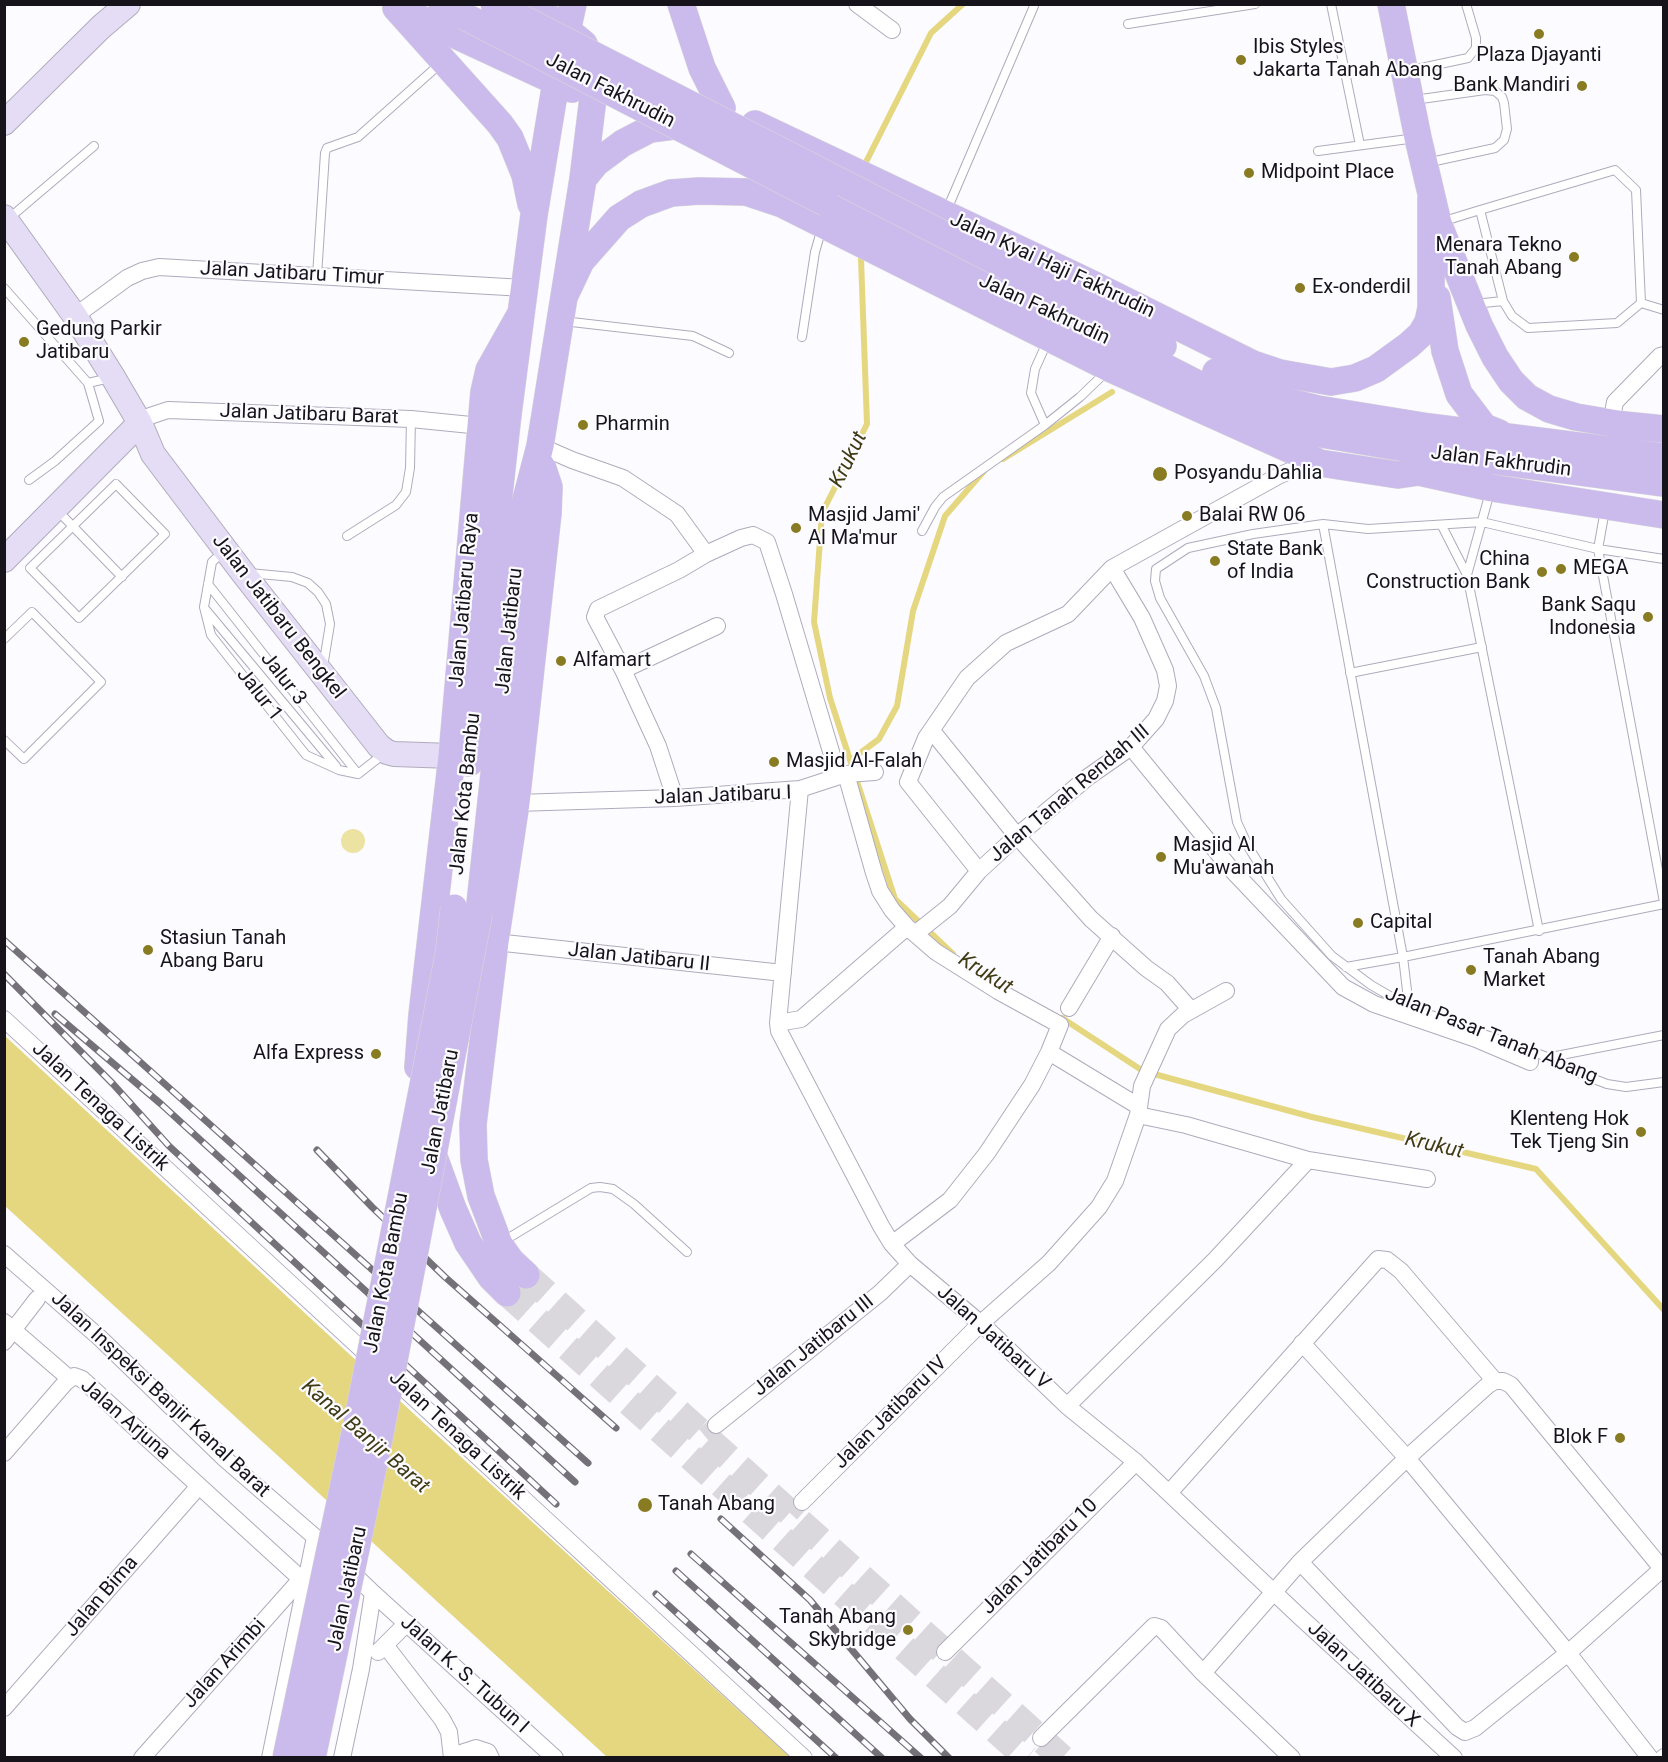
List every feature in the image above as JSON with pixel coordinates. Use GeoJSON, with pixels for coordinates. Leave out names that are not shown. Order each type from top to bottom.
{"type":"FeatureCollection","features":[{"type":"Feature","properties":{"kind":"main road","name":"Jalan Fakhrudin"},"geometry":{"type":"LineString","coordinates":[[494,4],[1149,359],[1272,422],[1321,434],[1422,452],[1664,483]]}},
{"type":"Feature","properties":{"kind":"main road","name":"Jalan Jatibaru"},"geometry":{"type":"LineString","coordinates":[[312,1758],[380,1434],[466,910],[522,515],[539,454],[583,179],[593,98],[594,70],[570,17],[529,4]]}},
{"type":"Feature","properties":{"kind":"main road"},"geometry":{"type":"LineString","coordinates":[[681,4],[702,69],[722,108]]}},
{"type":"Feature","properties":{"kind":"main road","name":"Jalan Kyai Haji Fakhrudin"},"geometry":{"type":"LineString","coordinates":[[1391,4],[1435,211],[1471,305],[1495,357],[1511,381],[1527,397],[1549,409],[1576,417],[1611,423]]}},
{"type":"Feature","properties":{"kind":"main road"},"geometry":{"type":"LineString","coordinates":[[394,6],[444,60],[510,138],[525,176],[534,215]]}},
{"type":"Feature","properties":{"kind":"main road"},"geometry":{"type":"LineString","coordinates":[[394,6],[593,98]]}},
{"type":"Feature","properties":{"kind":"main road","name":"Jalan Fakhrudin"},"geometry":{"type":"LineString","coordinates":[[453,10],[1003,279],[1188,359],[1251,390],[1276,399],[1363,417],[1664,457]]}},
{"type":"Feature","properties":{"kind":"main road"},"geometry":{"type":"LineString","coordinates":[[520,315],[556,82],[570,17]]}},
{"type":"Feature","properties":{"kind":"main road","name":"Jalan Kyai Haji Fakhrudin"},"geometry":{"type":"LineString","coordinates":[[556,82],[579,79],[594,70],[615,65],[624,67],[722,108],[1090,283],[1253,364],[1280,373],[1331,382],[1355,378],[1376,369],[1421,334],[1428,322],[1431,308],[1435,211]]}},
{"type":"Feature","properties":{"kind":"main road"},"geometry":{"type":"LineString","coordinates":[[583,179],[596,163],[623,143],[650,129],[681,124],[714,123],[759,126]]}},
{"type":"Feature","properties":{"kind":"main road","name":"Jalan Fakhrudin"},"geometry":{"type":"LineString","coordinates":[[562,309],[581,261],[619,218],[641,204],[671,193],[746,192],[782,204],[1109,368],[1320,463],[1398,475],[1419,472],[1492,488],[1664,515]]}},
{"type":"Feature","properties":{"kind":"main road"},"geometry":{"type":"LineString","coordinates":[[1432,267],[1445,351],[1459,394],[1484,427],[1503,435]]}},
{"type":"Feature","properties":{"kind":"main road","name":"Jalan Jatibaru Raya"},"geometry":{"type":"LineString","coordinates":[[468,1244],[431,1151],[420,1092],[419,1044],[452,756],[484,392],[489,370],[520,315]]}},
{"type":"Feature","properties":{"kind":"main road","name":"Jalan Kota Bambu"},"geometry":{"type":"LineString","coordinates":[[286,1758],[364,1390],[447,963],[466,910],[498,499],[520,315]]}},
{"type":"Feature","properties":{"kind":"main road"},"geometry":{"type":"LineString","coordinates":[[1272,422],[1336,448],[1405,464],[1419,472]]}},
{"type":"Feature","properties":{"kind":"main road"},"geometry":{"type":"LineString","coordinates":[[1611,423],[1664,429]]}},
{"type":"Feature","properties":{"kind":"main road","name":"Jalan Jatibaru"},"geometry":{"type":"LineString","coordinates":[[468,1244],[491,1277],[516,1284],[511,1261],[499,1244],[480,1196],[474,1160],[473,1124],[495,942],[516,803],[548,513],[549,488],[539,454]]}},
{"type":"Feature","properties":{"kind":"main road"},"geometry":{"type":"LineString","coordinates":[[419,1044],[433,1063],[449,1068],[462,1068],[469,1065],[482,1050]]}},
{"type":"Feature","properties":{"kind":"street"},"geometry":{"type":"LineString","coordinates":[[4,123],[101,27],[128,4]]}},
{"type":"Feature","properties":{"kind":"street"},"geometry":{"type":"LineString","coordinates":[[857,4],[892,30]]}},
{"type":"Feature","properties":{"kind":"street","name":"Jalan Jatibaru Bengkel"},"geometry":{"type":"LineString","coordinates":[[6,219],[75,316],[140,423],[153,454],[359,722],[387,752]]}},
{"type":"Feature","properties":{"kind":"street","name":"Jalan Jatibaru Timur"},"geometry":{"type":"LineString","coordinates":[[75,316],[128,278],[142,271],[159,267],[524,288]]}},
{"type":"Feature","properties":{"kind":"street"},"geometry":{"type":"LineString","coordinates":[[1611,423],[1615,402],[1660,356],[1664,355]]}},
{"type":"Feature","properties":{"kind":"street","name":"Jalan Jatibaru Barat"},"geometry":{"type":"LineString","coordinates":[[140,423],[150,416],[168,410],[411,419],[481,426]]}},
{"type":"Feature","properties":{"kind":"street"},"geometry":{"type":"LineString","coordinates":[[4,560],[140,423]]}},
{"type":"Feature","properties":{"kind":"street"},"geometry":{"type":"LineString","coordinates":[[539,454],[572,460],[623,478],[676,514],[705,554]]}},
{"type":"Feature","properties":{"kind":"street"},"geometry":{"type":"LineString","coordinates":[[979,872],[908,782],[926,738],[967,678],[1006,643],[1068,614],[1112,568],[1280,475],[1305,465],[1320,463]]}},
{"type":"Feature","properties":{"kind":"street"},"geometry":{"type":"LineString","coordinates":[[675,798],[658,746],[623,670],[595,617],[598,609],[680,570],[705,554],[753,535],[766,542],[854,773],[880,891],[892,910],[919,928],[936,952],[990,986],[1060,1025],[1032,1085],[987,1153],[950,1200],[892,1244]]}},
{"type":"Feature","properties":{"kind":"street","name":"Jalan Tanah Rendah III"},"geometry":{"type":"LineString","coordinates":[[779,1027],[801,1019],[950,906],[979,872],[1017,836],[1088,777],[1131,747],[1156,719],[1165,701],[1168,686],[1165,670],[1142,618],[1112,568]]}},
{"type":"Feature","properties":{"kind":"street"},"geometry":{"type":"LineString","coordinates":[[623,670],[717,626]]}},
{"type":"Feature","properties":{"kind":"street"},"geometry":{"type":"LineString","coordinates":[[932,731],[1017,836],[1091,919],[1139,962],[1167,983],[1191,1010]]}},
{"type":"Feature","properties":{"kind":"street"},"geometry":{"type":"LineString","coordinates":[[1131,747],[1179,803],[1212,849],[1343,987],[1374,1004],[1476,1039],[1530,1062]]}},
{"type":"Feature","properties":{"kind":"street"},"geometry":{"type":"LineString","coordinates":[[387,752],[452,756]]}},
{"type":"Feature","properties":{"kind":"street"},"geometry":{"type":"LineString","coordinates":[[800,789],[854,773]]}},
{"type":"Feature","properties":{"kind":"street","name":"Jalan Jatibaru I"},"geometry":{"type":"LineString","coordinates":[[516,803],[675,798],[800,789],[779,1027]]}},
{"type":"Feature","properties":{"kind":"street"},"geometry":{"type":"LineString","coordinates":[[1069,1008],[1112,936]]}},
{"type":"Feature","properties":{"kind":"street","name":"Jalan Jatibaru II"},"geometry":{"type":"LineString","coordinates":[[495,942],[783,973]]}},
{"type":"Feature","properties":{"kind":"street","name":"Jalan Jatibaru IV"},"geometry":{"type":"LineString","coordinates":[[802,1502],[980,1324],[1049,1263],[1099,1208],[1114,1181],[1138,1110],[1142,1086],[1168,1029],[1191,1010],[1226,991]]}},
{"type":"Feature","properties":{"kind":"street","name":"Jalan Tenaga Listrik"},"geometry":{"type":"LineString","coordinates":[[4,1019],[804,1758]]}},
{"type":"Feature","properties":{"kind":"street","name":"Jalan Jatibaru V"},"geometry":{"type":"LineString","coordinates":[[779,1027],[892,1244],[910,1264],[980,1324],[1067,1406],[1136,1462],[1274,1592]]}},
{"type":"Feature","properties":{"kind":"street"},"geometry":{"type":"LineString","coordinates":[[1049,1052],[1138,1110],[1308,1160],[1427,1179]]}},
{"type":"Feature","properties":{"kind":"street"},"geometry":{"type":"LineString","coordinates":[[1067,1406],[1215,1260],[1308,1160]]}},
{"type":"Feature","properties":{"kind":"street","name":"Jalan Inspeksi Banjir Kanal Barat"},"geometry":{"type":"LineString","coordinates":[[4,1254],[100,1338],[225,1458],[315,1537],[373,1593]]}},
{"type":"Feature","properties":{"kind":"street"},"geometry":{"type":"LineString","coordinates":[[1169,1493],[1378,1258],[1387,1260],[1401,1270],[1495,1381]]}},
{"type":"Feature","properties":{"kind":"street","name":"Jalan Jatibaru III"},"geometry":{"type":"LineString","coordinates":[[716,1425],[880,1293],[910,1264]]}},
{"type":"Feature","properties":{"kind":"street"},"geometry":{"type":"LineString","coordinates":[[37,1299],[7,1331],[70,1379]]}},
{"type":"Feature","properties":{"kind":"street"},"geometry":{"type":"LineString","coordinates":[[1302,1343],[1407,1458],[1656,1756]]}},
{"type":"Feature","properties":{"kind":"street","name":"Jalan Arjuna"},"geometry":{"type":"LineString","coordinates":[[4,1453],[70,1379],[74,1376],[82,1378],[199,1486],[305,1574]]}},
{"type":"Feature","properties":{"kind":"street"},"geometry":{"type":"LineString","coordinates":[[1203,1673],[1300,1562],[1407,1458],[1495,1381],[1503,1381],[1511,1385],[1663,1570],[1568,1653],[1475,1728],[1465,1732],[1457,1727],[1300,1562]]}},
{"type":"Feature","properties":{"kind":"street","name":"Jalan Jatibaru 10"},"geometry":{"type":"LineString","coordinates":[[945,1652],[1136,1462]]}},
{"type":"Feature","properties":{"kind":"street","name":"Jalan Bima"},"geometry":{"type":"LineString","coordinates":[[4,1708],[199,1486]]}},
{"type":"Feature","properties":{"kind":"street"},"geometry":{"type":"LineString","coordinates":[[270,1758],[305,1574],[315,1537]]}},
{"type":"Feature","properties":{"kind":"street","name":"Jalan Arimbi"},"geometry":{"type":"LineString","coordinates":[[142,1758],[305,1574]]}},
{"type":"Feature","properties":{"kind":"street","name":"Jalan Jatibaru X"},"geometry":{"type":"LineString","coordinates":[[1274,1592],[1454,1758]]}},
{"type":"Feature","properties":{"kind":"street"},"geometry":{"type":"LineString","coordinates":[[342,1758],[361,1669],[373,1593]]}},
{"type":"Feature","properties":{"kind":"street","name":"Jalan K. S. Tubun I"},"geometry":{"type":"LineString","coordinates":[[373,1593],[555,1758]]}},
{"type":"Feature","properties":{"kind":"street"},"geometry":{"type":"LineString","coordinates":[[361,1669],[407,1623]]}},
{"type":"Feature","properties":{"kind":"street"},"geometry":{"type":"LineString","coordinates":[[1041,1738],[1154,1626],[1161,1628],[1203,1673],[1292,1758]]}},
{"type":"Feature","properties":{"kind":"street"},"geometry":{"type":"LineString","coordinates":[[385,1645],[442,1719],[449,1732],[452,1757],[476,1748],[488,1752],[490,1758]]}},
{"type":"Feature","properties":{"kind":"lane"},"geometry":{"type":"LineString","coordinates":[[1128,24],[1256,4]]}},
{"type":"Feature","properties":{"kind":"lane"},"geometry":{"type":"LineString","coordinates":[[1331,4],[1360,145]]}},
{"type":"Feature","properties":{"kind":"lane"},"geometry":{"type":"LineString","coordinates":[[1405,72],[1468,58],[1476,48],[1476,38],[1466,4]]}},
{"type":"Feature","properties":{"kind":"lane"},"geometry":{"type":"LineString","coordinates":[[944,215],[1034,6]]}},
{"type":"Feature","properties":{"kind":"lane"},"geometry":{"type":"LineString","coordinates":[[317,276],[327,148],[333,144],[351,140],[365,132],[444,60]]}},
{"type":"Feature","properties":{"kind":"lane"},"geometry":{"type":"LineString","coordinates":[[1410,101],[1485,90],[1496,91],[1504,103],[1507,129],[1504,140],[1495,148],[1424,164]]}},
{"type":"Feature","properties":{"kind":"lane"},"geometry":{"type":"LineString","coordinates":[[1318,151],[1418,138]]}},
{"type":"Feature","properties":{"kind":"lane"},"geometry":{"type":"LineString","coordinates":[[6,219],[94,146]]}},
{"type":"Feature","properties":{"kind":"lane"},"geometry":{"type":"LineString","coordinates":[[1435,211],[1480,210],[1615,170],[1636,190],[1641,303]]}},
{"type":"Feature","properties":{"kind":"lane"},"geometry":{"type":"LineString","coordinates":[[1480,210],[1503,301],[1512,316],[1528,328],[1617,322],[1641,303]]}},
{"type":"Feature","properties":{"kind":"lane"},"geometry":{"type":"LineString","coordinates":[[802,337],[815,252],[823,224]]}},
{"type":"Feature","properties":{"kind":"lane"},"geometry":{"type":"LineString","coordinates":[[4,288],[88,383],[99,421],[56,461],[29,480]]}},
{"type":"Feature","properties":{"kind":"lane"},"geometry":{"type":"LineString","coordinates":[[1471,305],[1503,301]]}},
{"type":"Feature","properties":{"kind":"lane"},"geometry":{"type":"LineString","coordinates":[[1641,303],[1664,310]]}},
{"type":"Feature","properties":{"kind":"lane"},"geometry":{"type":"LineString","coordinates":[[562,309],[693,336],[729,353]]}},
{"type":"Feature","properties":{"kind":"lane"},"geometry":{"type":"LineString","coordinates":[[1045,425],[1031,393],[1035,369],[1049,337]]}},
{"type":"Feature","properties":{"kind":"lane"},"geometry":{"type":"LineString","coordinates":[[922,531],[934,507],[943,498],[1045,425],[1080,397],[1109,368]]}},
{"type":"Feature","properties":{"kind":"lane"},"geometry":{"type":"LineString","coordinates":[[88,383],[113,377]]}},
{"type":"Feature","properties":{"kind":"lane"},"geometry":{"type":"LineString","coordinates":[[347,536],[396,505],[406,492],[410,468],[411,419]]}},
{"type":"Feature","properties":{"kind":"lane"},"geometry":{"type":"LineString","coordinates":[[116,484],[165,534],[122,577],[79,618],[30,568],[116,484]]}},
{"type":"Feature","properties":{"kind":"lane"},"geometry":{"type":"LineString","coordinates":[[1467,575],[1492,488]]}},
{"type":"Feature","properties":{"kind":"lane"},"geometry":{"type":"LineString","coordinates":[[1346,967],[1539,930],[1664,903],[1598,549],[1606,507]]}},
{"type":"Feature","properties":{"kind":"lane"},"geometry":{"type":"LineString","coordinates":[[56,509],[122,577]]}},
{"type":"Feature","properties":{"kind":"lane"},"geometry":{"type":"LineString","coordinates":[[1409,1006],[1403,957],[1323,524],[1368,529],[1482,522],[1598,549],[1664,559]]}},
{"type":"Feature","properties":{"kind":"lane","name":"Jalan Pasar Tanah Abang"},"geometry":{"type":"LineString","coordinates":[[1323,524],[1253,534],[1188,548],[1156,568],[1155,581],[1160,598],[1204,676],[1216,708],[1237,822],[1249,848],[1281,899],[1332,956],[1379,991],[1409,1006],[1550,1058],[1607,1084],[1626,1087],[1664,1082]]}},
{"type":"Feature","properties":{"kind":"lane"},"geometry":{"type":"LineString","coordinates":[[1442,526],[1467,575],[1539,930]]}},
{"type":"Feature","properties":{"kind":"lane"},"geometry":{"type":"LineString","coordinates":[[226,550],[212,562],[204,608],[339,770],[358,774],[387,752]]}},
{"type":"Feature","properties":{"kind":"lane"},"geometry":{"type":"LineString","coordinates":[[243,573],[274,574],[292,578],[308,583],[318,592],[326,604],[330,624],[322,672]]}},
{"type":"Feature","properties":{"kind":"lane","name":"Jalur 3"},"geometry":{"type":"LineString","coordinates":[[208,584],[358,774]]}},
{"type":"Feature","properties":{"kind":"lane","name":"Jalur 1"},"geometry":{"type":"LineString","coordinates":[[204,608],[212,635],[306,755],[339,770]]}},
{"type":"Feature","properties":{"kind":"lane"},"geometry":{"type":"LineString","coordinates":[[4,639],[32,612],[101,682],[24,759],[4,740]]}},
{"type":"Feature","properties":{"kind":"lane"},"geometry":{"type":"LineString","coordinates":[[4,624],[12,632]]}},
{"type":"Feature","properties":{"kind":"lane"},"geometry":{"type":"LineString","coordinates":[[1350,673],[1482,647]]}},
{"type":"Feature","properties":{"kind":"lane"},"geometry":{"type":"LineString","coordinates":[[1550,1058],[1664,1035]]}},
{"type":"Feature","properties":{"kind":"lane"},"geometry":{"type":"LineString","coordinates":[[499,1244],[591,1188],[600,1187],[613,1189],[634,1204],[687,1252]]}},
{"type":"Feature","properties":{"kind":"shaded area"},"geometry":{"type":"Polygon","coordinates":[[[353,829],[358,830],[364,836],[364,846],[358,852],[353,853],[348,852],[342,846],[341,841],[342,836],[348,830],[353,829]]]}},
{"type":"Feature","properties":{"kind":"water","name":"Kanal Banjir Barat"},"geometry":{"type":"Polygon","coordinates":[[[4,1035],[790,1757],[607,1757],[5,1206],[4,1035]]]}},
{"type":"Feature","properties":{"kind":"waterway","name":"Krukut"},"geometry":{"type":"LineString","coordinates":[[866,162],[931,33],[963,4]]}},
{"type":"Feature","properties":{"kind":"waterway","name":"Krukut"},"geometry":{"type":"LineString","coordinates":[[861,259],[867,424],[822,513],[814,622],[830,698],[895,899],[953,954]]}},
{"type":"Feature","properties":{"kind":"waterway"},"geometry":{"type":"LineString","coordinates":[[1003,459],[1112,392]]}},
{"type":"Feature","properties":{"kind":"waterway"},"geometry":{"type":"LineString","coordinates":[[851,760],[879,739],[897,706],[913,611],[945,516],[984,471]]}},
{"type":"Feature","properties":{"kind":"waterway","name":"Krukut"},"geometry":{"type":"LineString","coordinates":[[1062,1018],[1143,1071],[1312,1117],[1536,1169],[1664,1310]]}},
{"type":"Feature","properties":{"kind":"tunnel"},"geometry":{"type":"LineString","coordinates":[[526,1275],[1062,1758]]}},
{"type":"Feature","properties":{"kind":"tunnel"},"geometry":{"type":"LineString","coordinates":[[507,1293],[1027,1758]]}},
{"type":"Feature","properties":{"kind":"tunnel"},"geometry":{"type":"LineString","coordinates":[[704,1435],[716,1425]]}},
{"type":"Feature","properties":{"kind":"tunnel"},"geometry":{"type":"LineString","coordinates":[[791,1514],[802,1502]]}},
{"type":"Feature","properties":{"kind":"railway"},"geometry":{"type":"LineString","coordinates":[[4,940],[588,1463]]}},
{"type":"Feature","properties":{"kind":"railway"},"geometry":{"type":"LineString","coordinates":[[4,974],[113,1084],[169,1146],[556,1504]]}},
{"type":"Feature","properties":{"kind":"railway"},"geometry":{"type":"LineString","coordinates":[[55,1014],[161,1104],[575,1482]]}},
{"type":"Feature","properties":{"kind":"railway"},"geometry":{"type":"LineString","coordinates":[[317,1150],[445,1277],[616,1428]]}},
{"type":"Feature","properties":{"kind":"railway"},"geometry":{"type":"LineString","coordinates":[[721,1519],[810,1600],[910,1719],[949,1758]]}},
{"type":"Feature","properties":{"kind":"railway"},"geometry":{"type":"LineString","coordinates":[[691,1554],[921,1758]]}},
{"type":"Feature","properties":{"kind":"railway"},"geometry":{"type":"LineString","coordinates":[[676,1571],[882,1758]]}},
{"type":"Feature","properties":{"kind":"railway"},"geometry":{"type":"LineString","coordinates":[[656,1594],[836,1758]]}},
{"type":"Feature","properties":{"kind":"place","name":"Plaza Djayanti"},"geometry":{"type":"Point","coordinates":[1539,34]}},
{"type":"Feature","properties":{"kind":"place","name":"Ibis Styles Jakarta Tanah Abang"},"geometry":{"type":"Point","coordinates":[1241,60]}},
{"type":"Feature","properties":{"kind":"place","name":"Bank Mandiri"},"geometry":{"type":"Point","coordinates":[1582,86]}},
{"type":"Feature","properties":{"kind":"place","name":"Midpoint Place"},"geometry":{"type":"Point","coordinates":[1249,173]}},
{"type":"Feature","properties":{"kind":"place","name":"Menara Tekno Tanah Abang"},"geometry":{"type":"Point","coordinates":[1574,257]}},
{"type":"Feature","properties":{"kind":"place","name":"Ex-onderdil"},"geometry":{"type":"Point","coordinates":[1300,288]}},
{"type":"Feature","properties":{"kind":"place","name":"Gedung Parkir Jatibaru"},"geometry":{"type":"Point","coordinates":[24,342]}},
{"type":"Feature","properties":{"kind":"place","name":"Pharmin"},"geometry":{"type":"Point","coordinates":[583,425]}},
{"type":"Feature","properties":{"kind":"place","name":"Posyandu Dahlia"},"geometry":{"type":"Point","coordinates":[1160,474]}},
{"type":"Feature","properties":{"kind":"place","name":"Balai RW 06"},"geometry":{"type":"Point","coordinates":[1187,516]}},
{"type":"Feature","properties":{"kind":"place","name":"Masjid Jami' Al Ma'mur"},"geometry":{"type":"Point","coordinates":[796,528]}},
{"type":"Feature","properties":{"kind":"place","name":"State Bank of India"},"geometry":{"type":"Point","coordinates":[1215,561]}},
{"type":"Feature","properties":{"kind":"place","name":"MEGA"},"geometry":{"type":"Point","coordinates":[1561,569]}},
{"type":"Feature","properties":{"kind":"place","name":"China Construction Bank"},"geometry":{"type":"Point","coordinates":[1542,572]}},
{"type":"Feature","properties":{"kind":"place","name":"Bank Saqu Indonesia"},"geometry":{"type":"Point","coordinates":[1648,617]}},
{"type":"Feature","properties":{"kind":"place","name":"Alfamart"},"geometry":{"type":"Point","coordinates":[561,661]}},
{"type":"Feature","properties":{"kind":"place","name":"Masjid Al-Falah"},"geometry":{"type":"Point","coordinates":[774,762]}},
{"type":"Feature","properties":{"kind":"place","name":"Masjid Al Mu'awanah"},"geometry":{"type":"Point","coordinates":[1161,857]}},
{"type":"Feature","properties":{"kind":"place","name":"Capital"},"geometry":{"type":"Point","coordinates":[1358,923]}},
{"type":"Feature","properties":{"kind":"place","name":"Stasiun Tanah Abang Baru"},"geometry":{"type":"Point","coordinates":[148,950]}},
{"type":"Feature","properties":{"kind":"place","name":"Tanah Abang Market"},"geometry":{"type":"Point","coordinates":[1471,970]}},
{"type":"Feature","properties":{"kind":"place","name":"Alfa Express"},"geometry":{"type":"Point","coordinates":[376,1054]}},
{"type":"Feature","properties":{"kind":"place","name":"Klenteng Hok Tek Tjeng Sin"},"geometry":{"type":"Point","coordinates":[1641,1132]}},
{"type":"Feature","properties":{"kind":"place","name":"Blok F"},"geometry":{"type":"Point","coordinates":[1620,1438]}},
{"type":"Feature","properties":{"kind":"place","name":"Tanah Abang"},"geometry":{"type":"Point","coordinates":[645,1505]}},
{"type":"Feature","properties":{"kind":"place","name":"Tanah Abang Skybridge"},"geometry":{"type":"Point","coordinates":[908,1630]}}]}
